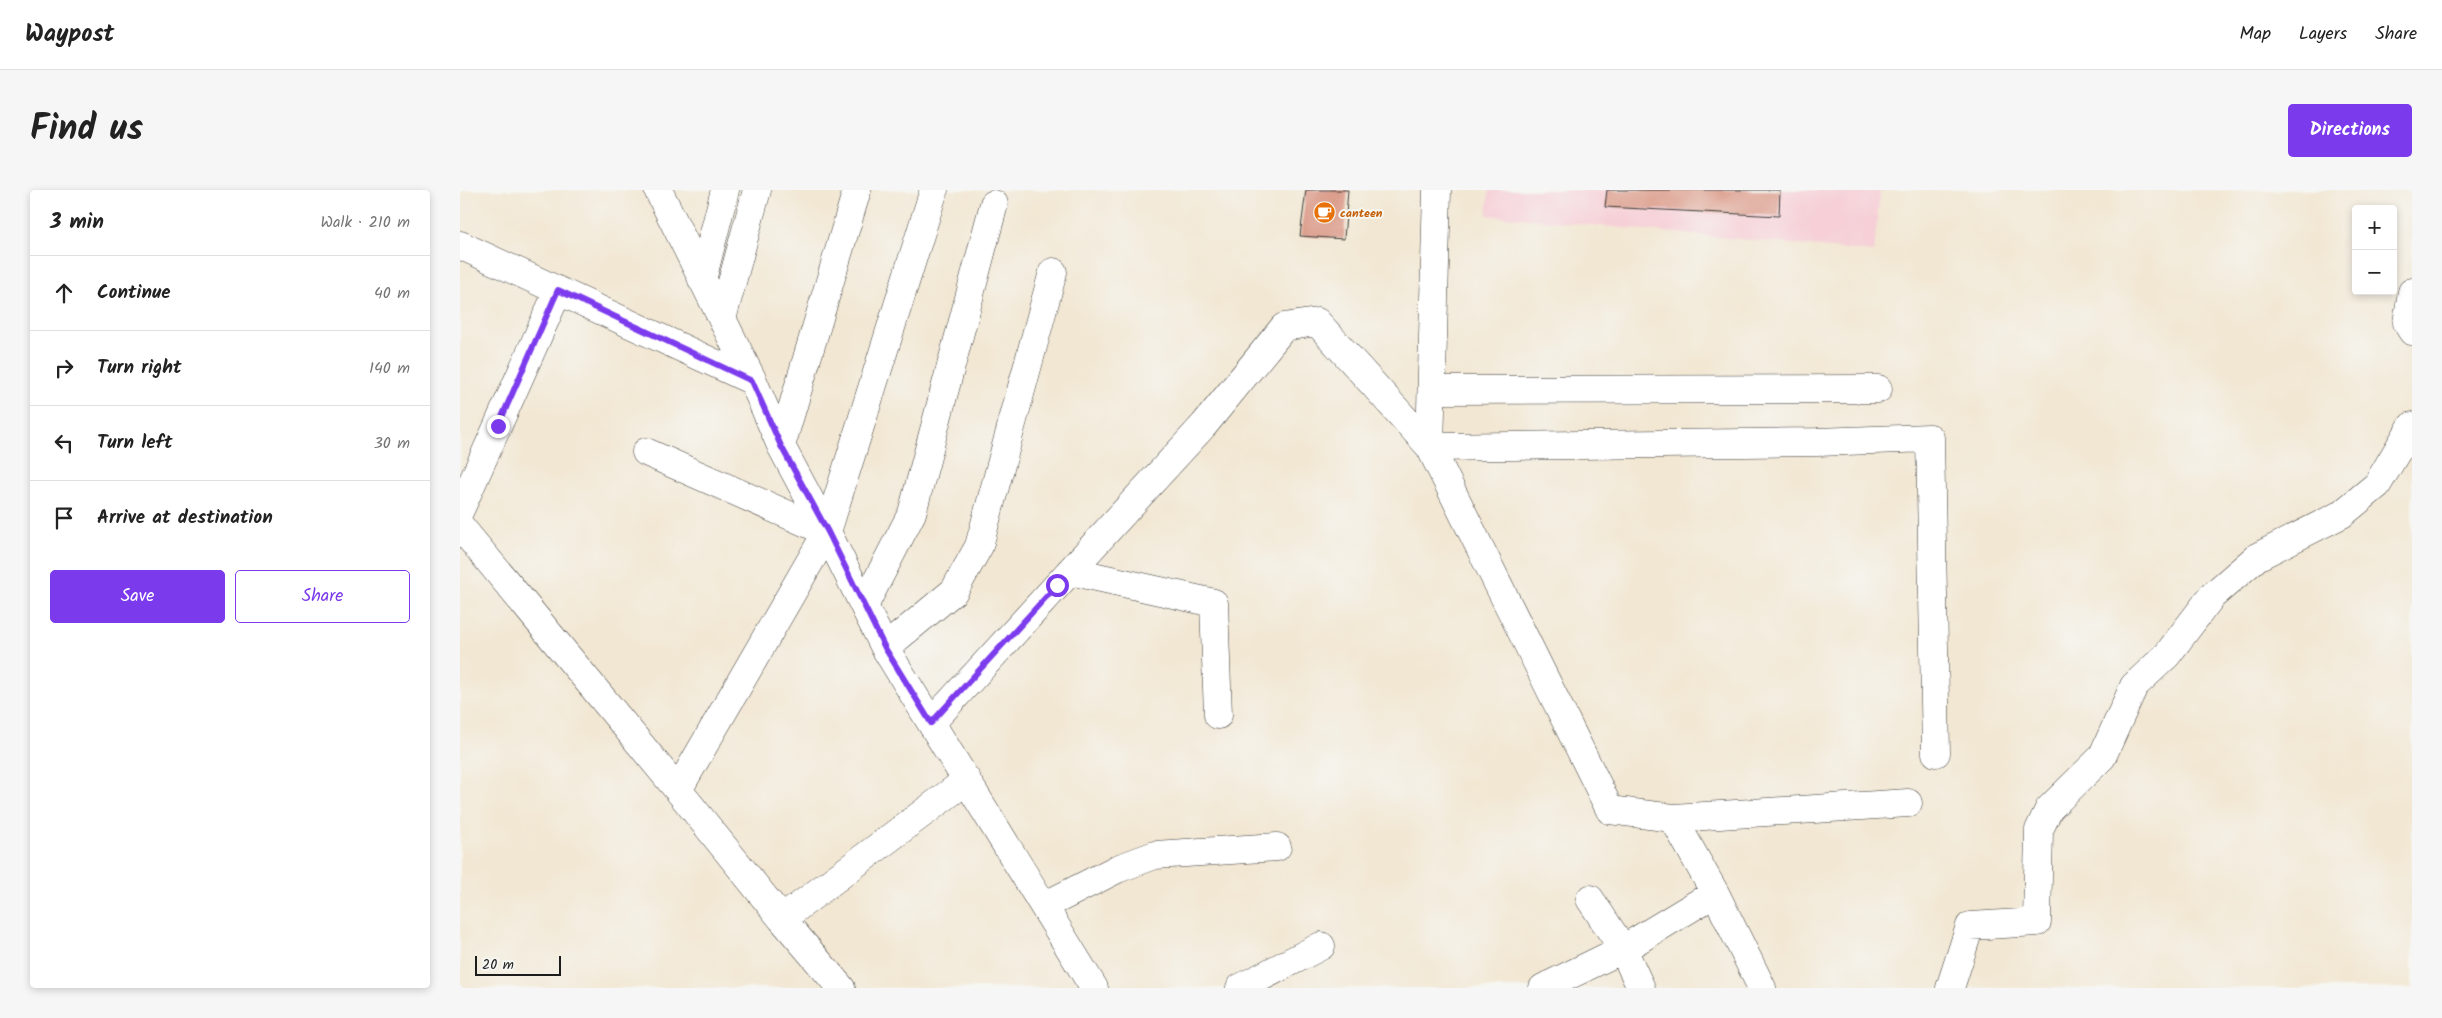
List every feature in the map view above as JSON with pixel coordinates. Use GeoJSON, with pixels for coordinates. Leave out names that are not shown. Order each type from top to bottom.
{"type":"FeatureCollection","features":[{"type":"Feature","properties":{"kind":"street"},"geometry":{"type":"LineString","coordinates":[[658,190],[752,381],[781,446],[828,532],[885,648],[1094,988]]}},
{"type":"Feature","properties":{"kind":"street"},"geometry":{"type":"LineString","coordinates":[[702,280],[725,190]]}},
{"type":"Feature","properties":{"kind":"street"},"geometry":{"type":"LineString","coordinates":[[722,319],[757,190]]}},
{"type":"Feature","properties":{"kind":"street"},"geometry":{"type":"LineString","coordinates":[[781,446],[857,190]]}},
{"type":"Feature","properties":{"kind":"street"},"geometry":{"type":"LineString","coordinates":[[678,790],[828,532],[934,190]]}},
{"type":"Feature","properties":{"kind":"street"},"geometry":{"type":"LineString","coordinates":[[1430,447],[1437,190]]}},
{"type":"Feature","properties":{"kind":"street"},"geometry":{"type":"LineString","coordinates":[[864,606],[912,512],[994,204]]}},
{"type":"Feature","properties":{"kind":"street"},"geometry":{"type":"LineString","coordinates":[[460,245],[752,381]]}},
{"type":"Feature","properties":{"kind":"street"},"geometry":{"type":"LineString","coordinates":[[885,648],[954,592],[980,546],[1053,272]]}},
{"type":"Feature","properties":{"kind":"street"},"geometry":{"type":"LineString","coordinates":[[460,510],[558,290]]}},
{"type":"Feature","properties":{"kind":"street"},"geometry":{"type":"LineString","coordinates":[[2412,292],[2407,323],[2412,331]]}},
{"type":"Feature","properties":{"kind":"street"},"geometry":{"type":"LineString","coordinates":[[931,723],[1204,425],[1284,327],[1317,322],[1430,447],[1610,810],[1673,818],[1712,814],[1908,803]]}},
{"type":"Feature","properties":{"kind":"street"},"geometry":{"type":"LineString","coordinates":[[1432,390],[1878,389]]}},
{"type":"Feature","properties":{"kind":"street"},"geometry":{"type":"LineString","coordinates":[[1950,988],[1970,926],[2037,922],[2039,830],[2049,809],[2102,757],[2134,686],[2167,655],[2212,596],[2257,557],[2342,514],[2377,485],[2412,426]]}},
{"type":"Feature","properties":{"kind":"street"},"geometry":{"type":"LineString","coordinates":[[1430,447],[1817,442],[1930,438],[1936,753]]}},
{"type":"Feature","properties":{"kind":"street"},"geometry":{"type":"LineString","coordinates":[[646,452],[828,532]]}},
{"type":"Feature","properties":{"kind":"street"},"geometry":{"type":"LineString","coordinates":[[460,526],[782,919],[841,988]]}},
{"type":"Feature","properties":{"kind":"street"},"geometry":{"type":"LineString","coordinates":[[1070,571],[1214,604],[1218,715]]}},
{"type":"Feature","properties":{"kind":"street"},"geometry":{"type":"LineString","coordinates":[[782,919],[966,780]]}},
{"type":"Feature","properties":{"kind":"street"},"geometry":{"type":"LineString","coordinates":[[1673,818],[1715,893],[1762,988]]}},
{"type":"Feature","properties":{"kind":"street"},"geometry":{"type":"LineString","coordinates":[[1044,906],[1117,870],[1155,856],[1277,847]]}},
{"type":"Feature","properties":{"kind":"street"},"geometry":{"type":"LineString","coordinates":[[1543,988],[1623,949],[1715,893]]}},
{"type":"Feature","properties":{"kind":"street"},"geometry":{"type":"LineString","coordinates":[[1590,900],[1623,949],[1641,988]]}},
{"type":"Feature","properties":{"kind":"street"},"geometry":{"type":"LineString","coordinates":[[1240,988],[1321,946]]}},
{"type":"Feature","properties":{"kind":"shaded area"},"geometry":{"type":"Polygon","coordinates":[[[1489,190],[1880,190],[1874,252],[1487,215],[1489,190]]]}},
{"type":"Feature","properties":{"kind":"building","name":"canteen"},"geometry":{"type":"Polygon","coordinates":[[[1306,190],[1348,190],[1344,239],[1300,236],[1306,190]]]}},
{"type":"Feature","properties":{"kind":"building"},"geometry":{"type":"Polygon","coordinates":[[[1607,190],[1780,190],[1779,216],[1605,207],[1607,190]]]}},
{"type":"Feature","properties":{"kind":"place","name":"canteen"},"geometry":{"type":"Point","coordinates":[1324,213]}},
{"type":"Feature","properties":{"kind":"route"},"geometry":{"type":"LineString","coordinates":[[498,426],[558,290],[752,381],[781,446],[828,532],[885,648],[931,723],[1057,585]]}}]}
